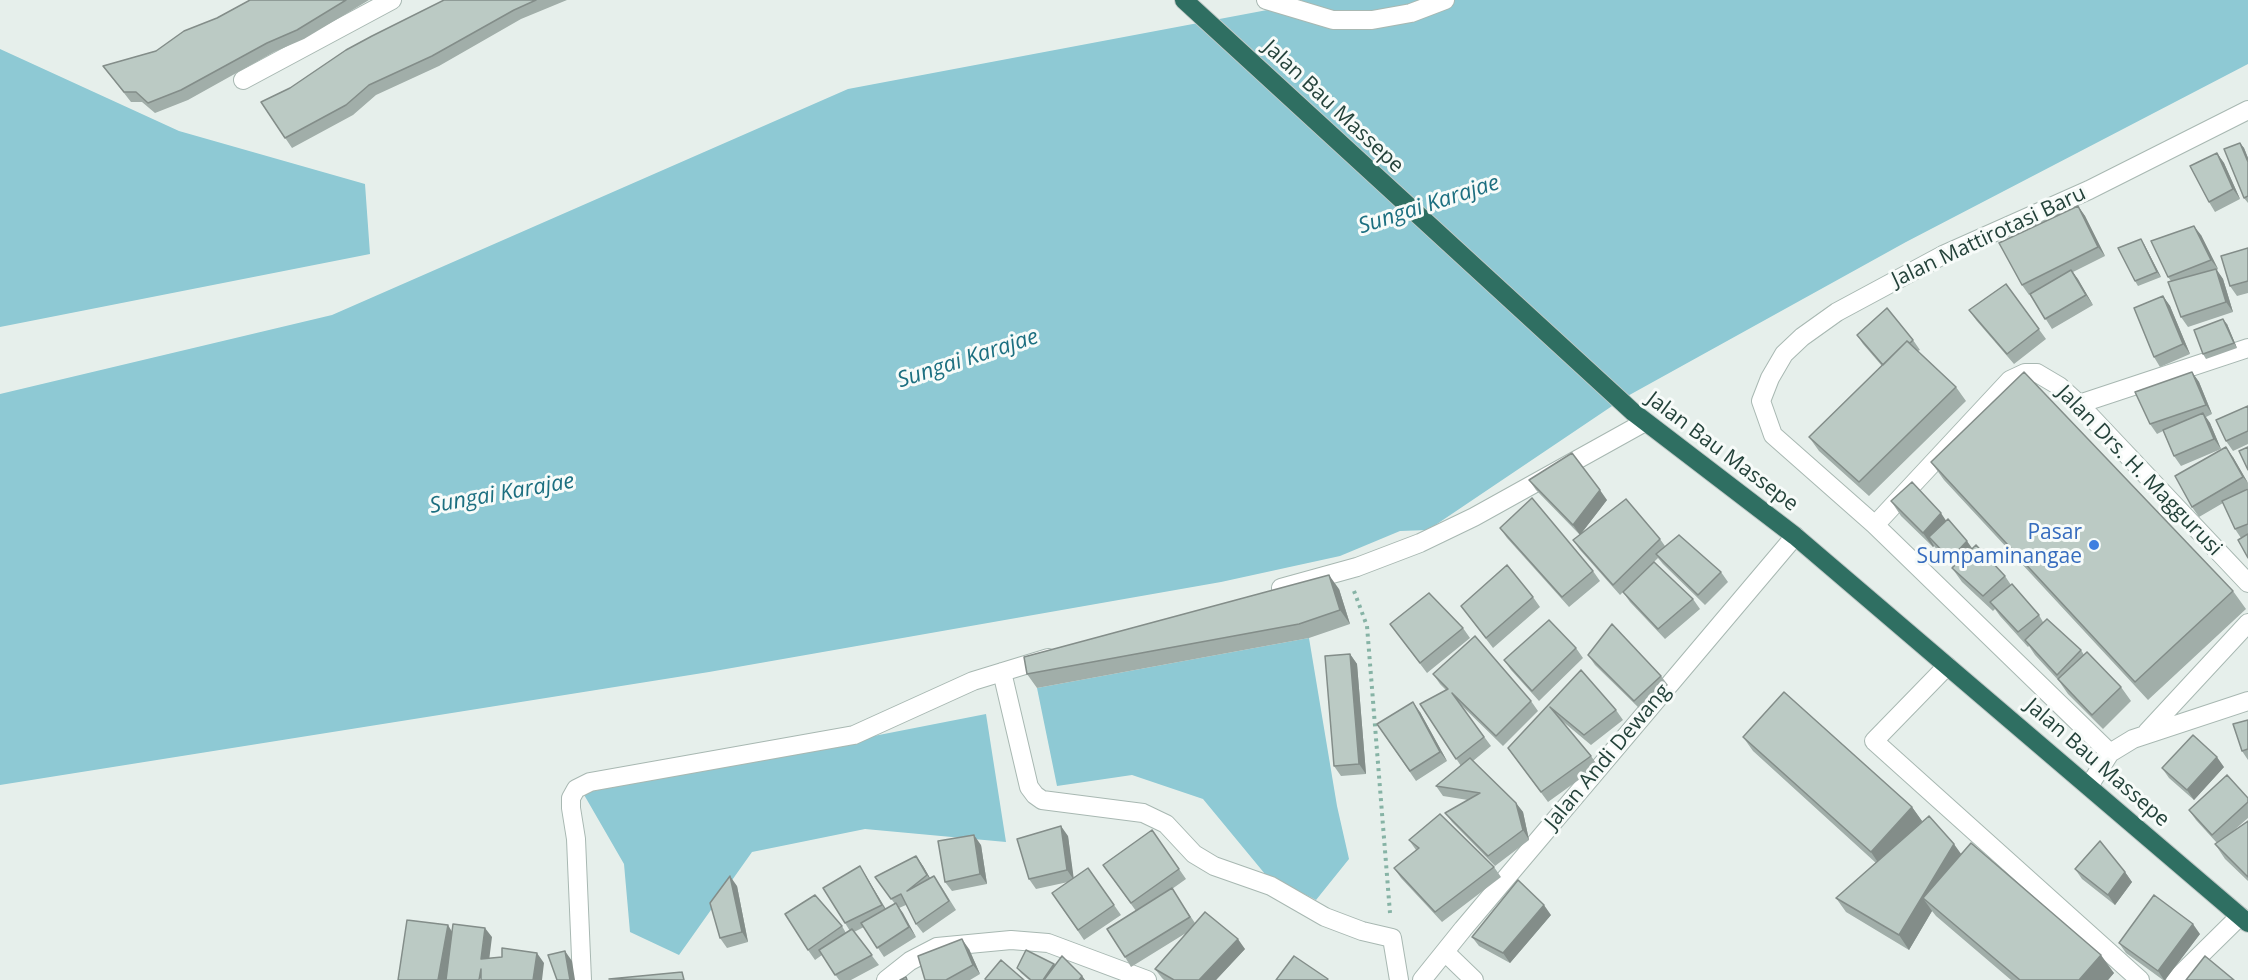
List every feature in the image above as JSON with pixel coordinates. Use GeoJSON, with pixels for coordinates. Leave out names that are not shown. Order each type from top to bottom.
{"type":"FeatureCollection","features":[{"type":"Feature","properties":{"kind":"highway","name":"Jalan Bau Massepe"},"geometry":{"type":"LineString","coordinates":[[1184,0],[1639,417],[1795,536],[2244,919]]}},
{"type":"Feature","properties":{"kind":"street"},"geometry":{"type":"LineString","coordinates":[[243,80],[392,0]]}},
{"type":"Feature","properties":{"kind":"street"},"geometry":{"type":"LineString","coordinates":[[1274,2],[1333,20],[1372,20],[1411,13],[1442,1]]}},
{"type":"Feature","properties":{"kind":"street","name":"Jalan Mattirotasi Baru"},"geometry":{"type":"LineString","coordinates":[[1875,525],[1773,435],[1761,401],[1770,378],[1784,354],[1802,337],[1837,312],[1942,255],[2088,190],[2248,110]]}},
{"type":"Feature","properties":{"kind":"street"},"geometry":{"type":"LineString","coordinates":[[2079,405],[2248,348]]}},
{"type":"Feature","properties":{"kind":"street","name":"Jalan Drs. H. Maggurusi"},"geometry":{"type":"LineString","coordinates":[[1875,525],[2010,380],[2025,373],[2037,373],[2059,386],[2079,405],[2248,583]]}},
{"type":"Feature","properties":{"kind":"street"},"geometry":{"type":"LineString","coordinates":[[1267,592],[1346,570],[1420,543],[1474,517],[1639,417]]}},
{"type":"Feature","properties":{"kind":"street"},"geometry":{"type":"LineString","coordinates":[[1875,525],[2110,753]]}},
{"type":"Feature","properties":{"kind":"street","name":"Jalan Andi Dewang"},"geometry":{"type":"LineString","coordinates":[[1422,980],[1795,536]]}},
{"type":"Feature","properties":{"kind":"street"},"geometry":{"type":"LineString","coordinates":[[2146,733],[2248,623]]}},
{"type":"Feature","properties":{"kind":"street"},"geometry":{"type":"LineString","coordinates":[[582,980],[576,839],[571,808],[571,798],[576,789],[590,782],[854,735],[973,681],[1059,655]]}},
{"type":"Feature","properties":{"kind":"street"},"geometry":{"type":"LineString","coordinates":[[1947,666],[1875,741],[2140,980]]}},
{"type":"Feature","properties":{"kind":"street"},"geometry":{"type":"LineString","coordinates":[[1002,672],[1029,788],[1042,800],[1143,813],[1166,824],[1194,854],[1214,866],[1271,886],[1325,917],[1362,931],[1392,938],[1399,980]]}},
{"type":"Feature","properties":{"kind":"street"},"geometry":{"type":"LineString","coordinates":[[2089,786],[2110,753],[2146,733],[2248,701]]}},
{"type":"Feature","properties":{"kind":"street"},"geometry":{"type":"LineString","coordinates":[[2175,980],[2244,919]]}},
{"type":"Feature","properties":{"kind":"street"},"geometry":{"type":"LineString","coordinates":[[886,980],[910,960],[937,947],[1011,940],[1048,943],[1147,980]]}},
{"type":"Feature","properties":{"kind":"street"},"geometry":{"type":"LineString","coordinates":[[1445,952],[1474,980]]}},
{"type":"Feature","properties":{"kind":"path"},"geometry":{"type":"LineString","coordinates":[[1346,570],[1367,626],[1392,938]]}},
{"type":"Feature","properties":{"kind":"water","name":"Sungai Karajae"},"geometry":{"type":"Polygon","coordinates":[[[1302,0],[2248,0],[2248,64],[1906,242],[1624,398],[1428,530],[1400,531],[1340,556],[1221,582],[709,672],[0,785],[0,394],[332,315],[848,89],[1299,4],[1302,0]]]}},
{"type":"Feature","properties":{"kind":"water"},"geometry":{"type":"Polygon","coordinates":[[[0,49],[179,131],[365,184],[370,254],[0,327],[0,49]]]}},
{"type":"Feature","properties":{"kind":"water"},"geometry":{"type":"Polygon","coordinates":[[[1309,638],[1337,806],[1349,859],[1316,900],[1265,874],[1203,799],[1132,775],[1057,786],[1037,688],[1309,638]]]}},
{"type":"Feature","properties":{"kind":"water"},"geometry":{"type":"Polygon","coordinates":[[[986,714],[1006,842],[865,829],[752,852],[679,955],[630,932],[624,864],[583,793],[986,714]]]}},
{"type":"Feature","properties":{"kind":"building"},"geometry":{"type":"Polygon","coordinates":[[[250,0],[346,0],[297,30],[267,43],[181,90],[148,103],[136,92],[124,92],[103,66],[156,51],[184,31],[217,18],[250,0]]]}},
{"type":"Feature","properties":{"kind":"building"},"geometry":{"type":"Polygon","coordinates":[[[444,0],[536,0],[432,56],[369,85],[346,105],[285,138],[261,102],[290,88],[346,50],[444,0]]]}},
{"type":"Feature","properties":{"kind":"building"},"geometry":{"type":"Polygon","coordinates":[[[2240,143],[2248,162],[2248,196],[2244,198],[2224,149],[2240,143]]]}},
{"type":"Feature","properties":{"kind":"building"},"geometry":{"type":"Polygon","coordinates":[[[2217,153],[2233,189],[2209,202],[2190,166],[2217,153]]]}},
{"type":"Feature","properties":{"kind":"building"},"geometry":{"type":"Polygon","coordinates":[[[2078,206],[2098,247],[2022,285],[1999,243],[2078,206]]]}},
{"type":"Feature","properties":{"kind":"building"},"geometry":{"type":"Polygon","coordinates":[[[2194,226],[2211,260],[2168,277],[2151,241],[2194,226]]]}},
{"type":"Feature","properties":{"kind":"building"},"geometry":{"type":"Polygon","coordinates":[[[2141,239],[2157,272],[2135,281],[2118,248],[2141,239]]]}},
{"type":"Feature","properties":{"kind":"building"},"geometry":{"type":"Polygon","coordinates":[[[2248,248],[2248,281],[2230,286],[2221,256],[2248,248]]]}},
{"type":"Feature","properties":{"kind":"building"},"geometry":{"type":"Polygon","coordinates":[[[2216,269],[2226,302],[2181,317],[2168,282],[2216,269]]]}},
{"type":"Feature","properties":{"kind":"building"},"geometry":{"type":"Polygon","coordinates":[[[2071,270],[2086,295],[2045,319],[2030,294],[2071,270]]]}},
{"type":"Feature","properties":{"kind":"building"},"geometry":{"type":"Polygon","coordinates":[[[2006,284],[2039,329],[2007,354],[1969,310],[2006,284]]]}},
{"type":"Feature","properties":{"kind":"building"},"geometry":{"type":"Polygon","coordinates":[[[2163,296],[2183,344],[2154,357],[2134,308],[2163,296]]]}},
{"type":"Feature","properties":{"kind":"building"},"geometry":{"type":"Polygon","coordinates":[[[1887,308],[1913,340],[1910,343],[1907,341],[1883,365],[1857,335],[1887,308]]]}},
{"type":"Feature","properties":{"kind":"building"},"geometry":{"type":"Polygon","coordinates":[[[2223,319],[2234,343],[2203,354],[2194,330],[2223,319]]]}},
{"type":"Feature","properties":{"kind":"building"},"geometry":{"type":"Polygon","coordinates":[[[1907,341],[1956,387],[1859,482],[1809,437],[1907,341]]]}},
{"type":"Feature","properties":{"kind":"building","name":"Pasar Sumpaminangae"},"geometry":{"type":"Polygon","coordinates":[[[2024,372],[2233,591],[2135,682],[1931,462],[2024,372]]]}},
{"type":"Feature","properties":{"kind":"building"},"geometry":{"type":"Polygon","coordinates":[[[2192,372],[2206,405],[2150,424],[2135,392],[2192,372]]]}},
{"type":"Feature","properties":{"kind":"building"},"geometry":{"type":"Polygon","coordinates":[[[2248,406],[2248,431],[2226,441],[2216,420],[2248,406]]]}},
{"type":"Feature","properties":{"kind":"building"},"geometry":{"type":"Polygon","coordinates":[[[2203,413],[2214,439],[2174,456],[2163,430],[2203,413]]]}},
{"type":"Feature","properties":{"kind":"building"},"geometry":{"type":"Polygon","coordinates":[[[2226,447],[2243,477],[2192,507],[2175,476],[2226,447]]]}},
{"type":"Feature","properties":{"kind":"building"},"geometry":{"type":"Polygon","coordinates":[[[2248,447],[2248,470],[2239,451],[2248,447]]]}},
{"type":"Feature","properties":{"kind":"building"},"geometry":{"type":"Polygon","coordinates":[[[1572,453],[1600,490],[1573,525],[1529,480],[1572,453]]]}},
{"type":"Feature","properties":{"kind":"building"},"geometry":{"type":"Polygon","coordinates":[[[1912,482],[1941,513],[1923,533],[1891,501],[1912,482]]]}},
{"type":"Feature","properties":{"kind":"building"},"geometry":{"type":"Polygon","coordinates":[[[2248,489],[2248,524],[2235,529],[2222,501],[2248,489]]]}},
{"type":"Feature","properties":{"kind":"building"},"geometry":{"type":"Polygon","coordinates":[[[1532,498],[1593,571],[1562,597],[1500,528],[1532,498]]]}},
{"type":"Feature","properties":{"kind":"building"},"geometry":{"type":"Polygon","coordinates":[[[1626,499],[1660,539],[1613,585],[1573,540],[1626,499]]]}},
{"type":"Feature","properties":{"kind":"building"},"geometry":{"type":"Polygon","coordinates":[[[1948,519],[1967,541],[1950,559],[1929,537],[1948,519]]]}},
{"type":"Feature","properties":{"kind":"building"},"geometry":{"type":"Polygon","coordinates":[[[2248,534],[2248,558],[2238,540],[2248,534]]]}},
{"type":"Feature","properties":{"kind":"building"},"geometry":{"type":"Polygon","coordinates":[[[1679,535],[1721,572],[1698,595],[1656,554],[1679,535]]]}},
{"type":"Feature","properties":{"kind":"building"},"geometry":{"type":"Polygon","coordinates":[[[1976,545],[2005,576],[1983,596],[1952,568],[1976,545]]]}},
{"type":"Feature","properties":{"kind":"building"},"geometry":{"type":"Polygon","coordinates":[[[1654,562],[1693,599],[1658,629],[1623,592],[1654,562]]]}},
{"type":"Feature","properties":{"kind":"building"},"geometry":{"type":"Polygon","coordinates":[[[1507,565],[1533,597],[1486,638],[1461,606],[1507,565]]]}},
{"type":"Feature","properties":{"kind":"building"},"geometry":{"type":"Polygon","coordinates":[[[1329,575],[1340,610],[1299,624],[1027,674],[1024,657],[1329,575]]]}},
{"type":"Feature","properties":{"kind":"building"},"geometry":{"type":"Polygon","coordinates":[[[2012,584],[2039,615],[2018,632],[1990,602],[2012,584]]]}},
{"type":"Feature","properties":{"kind":"building"},"geometry":{"type":"Polygon","coordinates":[[[1429,593],[1463,628],[1420,663],[1390,624],[1429,593]]]}},
{"type":"Feature","properties":{"kind":"building"},"geometry":{"type":"Polygon","coordinates":[[[2047,619],[2081,650],[2057,675],[2025,640],[2047,619]]]}},
{"type":"Feature","properties":{"kind":"building"},"geometry":{"type":"Polygon","coordinates":[[[1549,620],[1576,648],[1532,691],[1504,660],[1549,620]]]}},
{"type":"Feature","properties":{"kind":"building"},"geometry":{"type":"Polygon","coordinates":[[[1612,624],[1661,676],[1634,701],[1588,655],[1612,624]]]}},
{"type":"Feature","properties":{"kind":"building"},"geometry":{"type":"Polygon","coordinates":[[[1475,636],[1531,701],[1496,736],[1452,693],[1484,737],[1456,759],[1420,704],[1448,689],[1433,674],[1475,636]]]}},
{"type":"Feature","properties":{"kind":"building"},"geometry":{"type":"Polygon","coordinates":[[[2087,652],[2121,687],[2092,715],[2058,679],[2087,652]]]}},
{"type":"Feature","properties":{"kind":"building"},"geometry":{"type":"Polygon","coordinates":[[[1350,654],[1359,764],[1334,766],[1325,656],[1350,654]]]}},
{"type":"Feature","properties":{"kind":"building"},"geometry":{"type":"Polygon","coordinates":[[[1581,670],[1616,710],[1584,735],[1550,707],[1591,756],[1541,792],[1508,748],[1581,670]]]}},
{"type":"Feature","properties":{"kind":"building"},"geometry":{"type":"Polygon","coordinates":[[[1784,692],[1912,807],[1871,852],[1743,737],[1784,692]]]}},
{"type":"Feature","properties":{"kind":"building"},"geometry":{"type":"Polygon","coordinates":[[[1413,702],[1440,752],[1410,771],[1377,724],[1413,702]]]}},
{"type":"Feature","properties":{"kind":"building"},"geometry":{"type":"Polygon","coordinates":[[[2248,720],[2248,749],[2242,751],[2233,724],[2248,720]]]}},
{"type":"Feature","properties":{"kind":"building"},"geometry":{"type":"Polygon","coordinates":[[[2193,735],[2217,757],[2187,790],[2162,768],[2193,735]]]}},
{"type":"Feature","properties":{"kind":"building"},"geometry":{"type":"Polygon","coordinates":[[[1470,758],[1516,803],[1523,830],[1488,856],[1445,813],[1480,793],[1436,786],[1470,758]]]}},
{"type":"Feature","properties":{"kind":"building"},"geometry":{"type":"Polygon","coordinates":[[[2227,775],[2248,798],[2248,802],[2212,835],[2189,810],[2227,775]]]}},
{"type":"Feature","properties":{"kind":"building"},"geometry":{"type":"Polygon","coordinates":[[[1440,814],[1494,867],[1435,912],[1394,868],[1419,848],[1409,840],[1440,814]]]}},
{"type":"Feature","properties":{"kind":"building"},"geometry":{"type":"Polygon","coordinates":[[[1929,816],[1954,844],[1899,935],[1836,898],[1929,816]]]}},
{"type":"Feature","properties":{"kind":"building"},"geometry":{"type":"Polygon","coordinates":[[[2248,821],[2248,877],[2215,844],[2248,821]]]}},
{"type":"Feature","properties":{"kind":"building"},"geometry":{"type":"Polygon","coordinates":[[[1061,826],[1067,870],[1029,879],[1017,839],[1061,826]]]}},
{"type":"Feature","properties":{"kind":"building"},"geometry":{"type":"Polygon","coordinates":[[[1152,830],[1179,869],[1131,903],[1103,865],[1152,830]]]}},
{"type":"Feature","properties":{"kind":"building"},"geometry":{"type":"Polygon","coordinates":[[[974,835],[980,874],[945,882],[938,841],[974,835]]]}},
{"type":"Feature","properties":{"kind":"building"},"geometry":{"type":"Polygon","coordinates":[[[2100,841],[2125,872],[2108,895],[2075,869],[2100,841]]]}},
{"type":"Feature","properties":{"kind":"building"},"geometry":{"type":"Polygon","coordinates":[[[1971,843],[2101,955],[2079,980],[2020,980],[1923,898],[1971,843]]]}},
{"type":"Feature","properties":{"kind":"building"},"geometry":{"type":"Polygon","coordinates":[[[916,856],[927,875],[907,891],[934,876],[949,901],[916,924],[901,894],[891,899],[875,877],[916,856]]]}},
{"type":"Feature","properties":{"kind":"building"},"geometry":{"type":"Polygon","coordinates":[[[860,866],[882,905],[845,923],[823,888],[860,866]]]}},
{"type":"Feature","properties":{"kind":"building"},"geometry":{"type":"Polygon","coordinates":[[[1088,868],[1114,905],[1078,930],[1052,893],[1088,868]]]}},
{"type":"Feature","properties":{"kind":"building"},"geometry":{"type":"Polygon","coordinates":[[[730,876],[742,932],[720,938],[710,903],[730,876]]]}},
{"type":"Feature","properties":{"kind":"building"},"geometry":{"type":"Polygon","coordinates":[[[1518,880],[1544,905],[1503,953],[1472,937],[1518,880]]]}},
{"type":"Feature","properties":{"kind":"building"},"geometry":{"type":"Polygon","coordinates":[[[1172,888],[1190,917],[1125,957],[1107,929],[1172,888]]]}},
{"type":"Feature","properties":{"kind":"building"},"geometry":{"type":"Polygon","coordinates":[[[815,895],[842,926],[808,950],[785,914],[815,895]]]}},
{"type":"Feature","properties":{"kind":"building"},"geometry":{"type":"Polygon","coordinates":[[[2154,895],[2193,924],[2158,971],[2119,943],[2154,895]]]}},
{"type":"Feature","properties":{"kind":"building"},"geometry":{"type":"Polygon","coordinates":[[[896,903],[909,927],[877,948],[861,923],[896,903]]]}},
{"type":"Feature","properties":{"kind":"building"},"geometry":{"type":"Polygon","coordinates":[[[1205,912],[1238,939],[1199,980],[1174,980],[1155,969],[1205,912]]]}},
{"type":"Feature","properties":{"kind":"building"},"geometry":{"type":"Polygon","coordinates":[[[407,920],[448,925],[438,980],[398,980],[407,920]]]}},
{"type":"Feature","properties":{"kind":"building"},"geometry":{"type":"Polygon","coordinates":[[[453,924],[485,928],[481,959],[502,957],[502,948],[537,953],[533,980],[481,980],[481,969],[479,980],[446,980],[453,924]]]}},
{"type":"Feature","properties":{"kind":"building"},"geometry":{"type":"Polygon","coordinates":[[[852,929],[872,955],[835,975],[819,950],[852,929]]]}},
{"type":"Feature","properties":{"kind":"building"},"geometry":{"type":"Polygon","coordinates":[[[962,939],[973,965],[946,980],[925,980],[918,956],[962,939]]]}},
{"type":"Feature","properties":{"kind":"building"},"geometry":{"type":"Polygon","coordinates":[[[1026,950],[1054,964],[1043,980],[1031,980],[1017,968],[1026,950]]]}},
{"type":"Feature","properties":{"kind":"building"},"geometry":{"type":"Polygon","coordinates":[[[565,951],[570,980],[557,980],[548,955],[565,951]]]}},
{"type":"Feature","properties":{"kind":"building"},"geometry":{"type":"Polygon","coordinates":[[[1062,956],[1082,976],[1079,980],[1044,980],[1062,956]]]}},
{"type":"Feature","properties":{"kind":"building"},"geometry":{"type":"Polygon","coordinates":[[[1294,956],[1328,979],[1276,980],[1294,956]]]}},
{"type":"Feature","properties":{"kind":"building"},"geometry":{"type":"Polygon","coordinates":[[[2205,956],[2234,980],[2186,980],[2205,956]]]}},
{"type":"Feature","properties":{"kind":"building"},"geometry":{"type":"Polygon","coordinates":[[[1001,960],[1024,980],[986,980],[1001,960]]]}},
{"type":"Feature","properties":{"kind":"building"},"geometry":{"type":"Polygon","coordinates":[[[682,972],[684,980],[609,979],[682,972]]]}},
{"type":"Feature","properties":{"kind":"place","name":"Pasar Sumpaminangae"},"geometry":{"type":"Point","coordinates":[2094,545]}}]}
